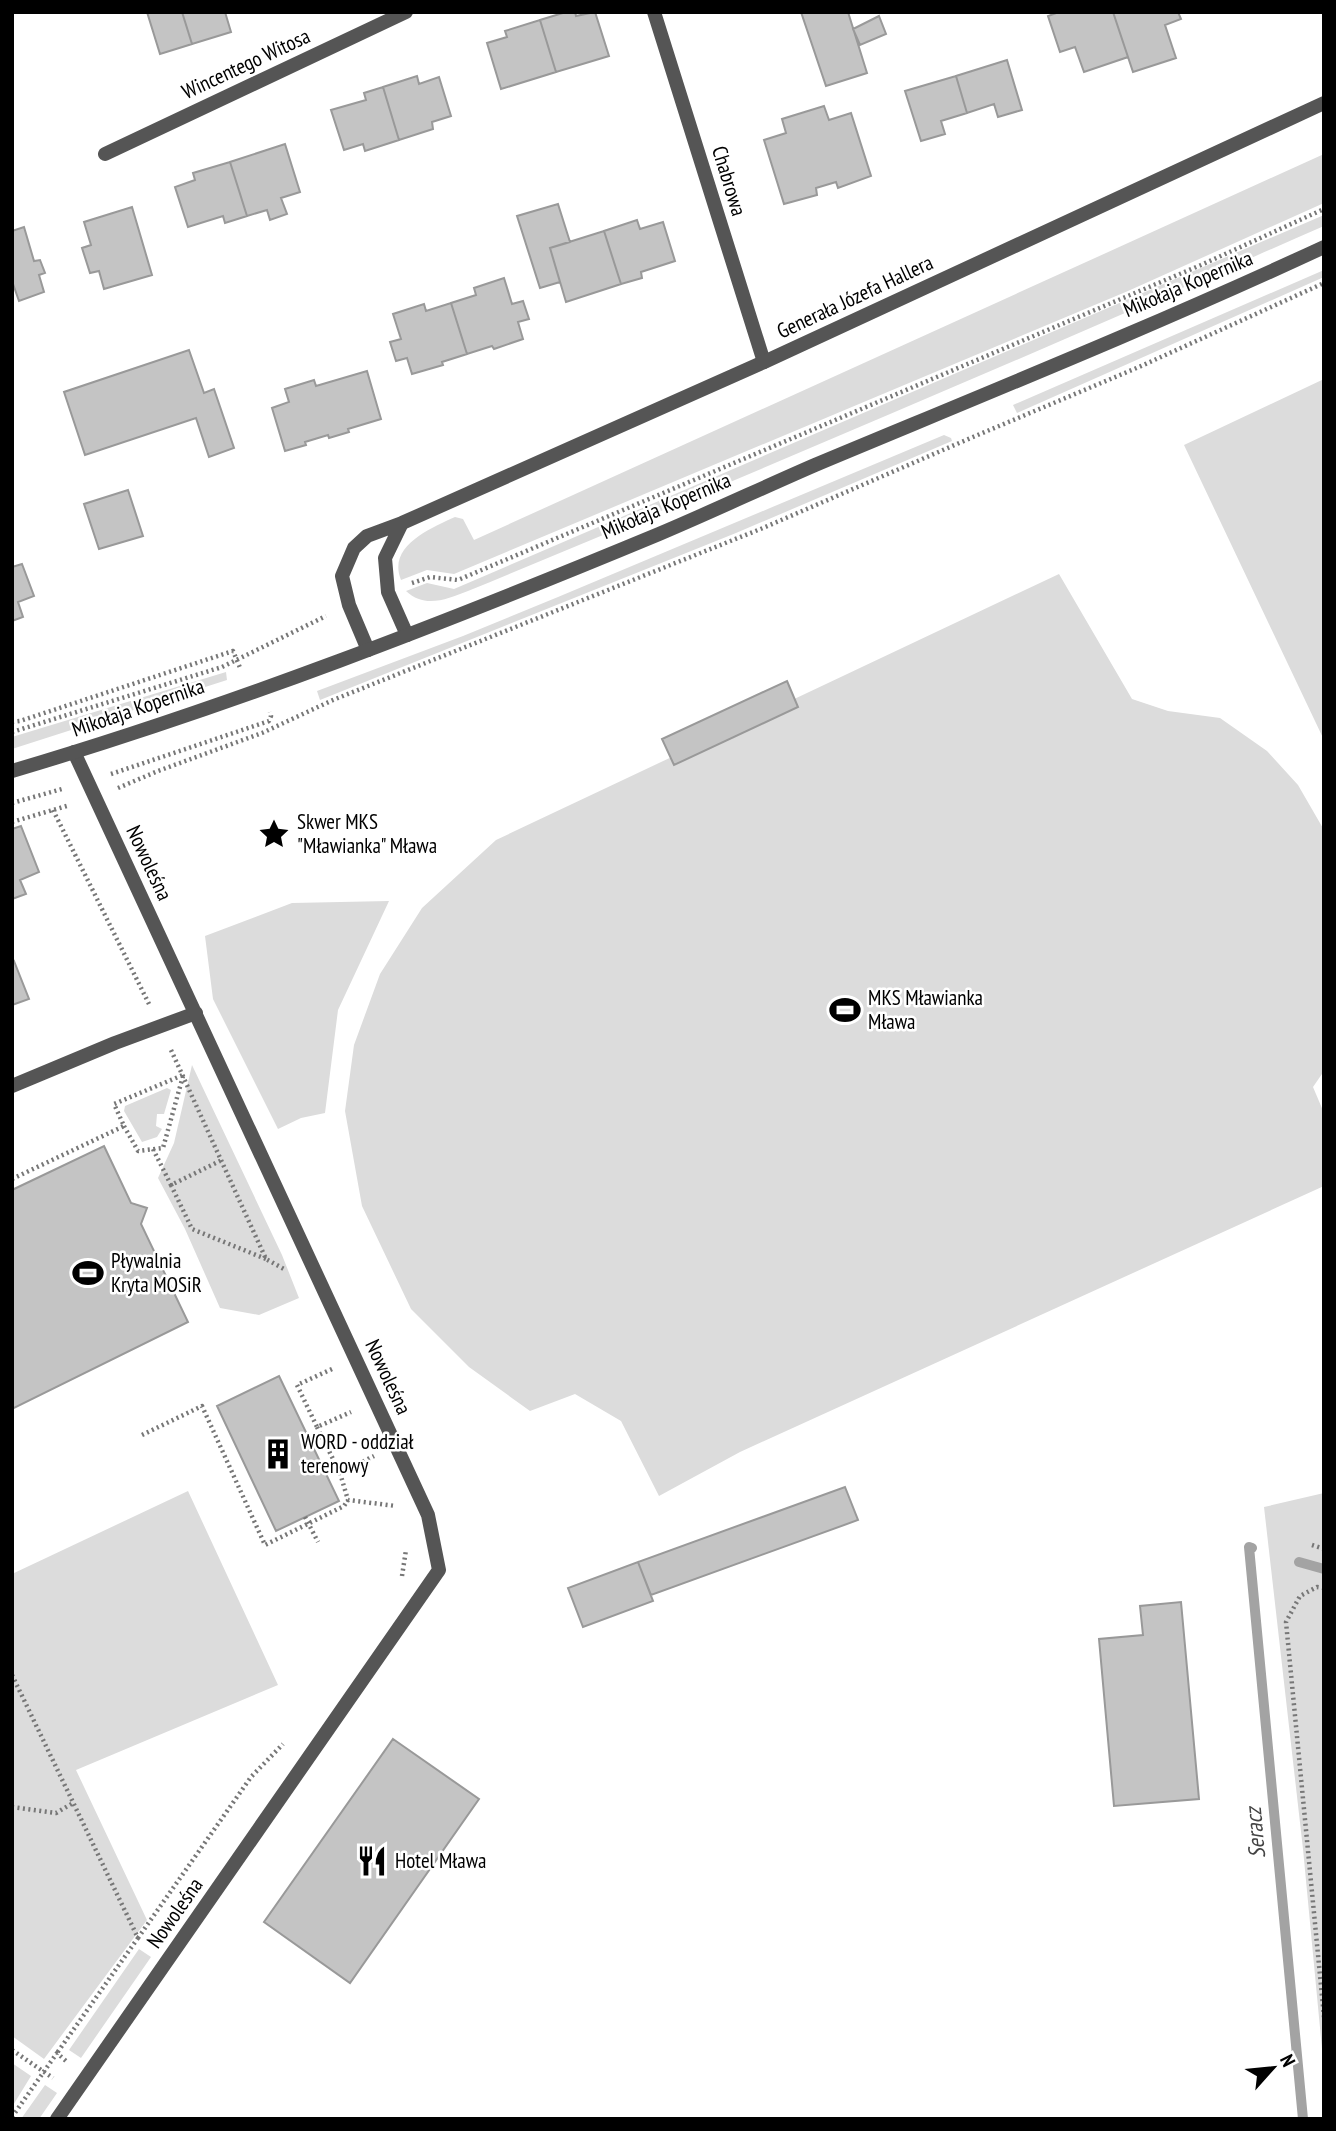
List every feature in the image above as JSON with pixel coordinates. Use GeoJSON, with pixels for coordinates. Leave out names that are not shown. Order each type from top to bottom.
{"type":"FeatureCollection","features":[{"type":"Feature","properties":{"kind":"street","name":"Wincentego Witosa"},"geometry":{"type":"LineString","coordinates":[[105,154],[406,12]]}},
{"type":"Feature","properties":{"kind":"street","name":"Chabrowa"},"geometry":{"type":"LineString","coordinates":[[654,12],[764,362]]}},
{"type":"Feature","properties":{"kind":"street","name":"Generała Józefa Hallera"},"geometry":{"type":"LineString","coordinates":[[368,650],[349,605],[342,576],[354,548],[367,536],[402,523],[764,362],[1324,103]]}},
{"type":"Feature","properties":{"kind":"street","name":"Mikołaja Kopernika"},"geometry":{"type":"LineString","coordinates":[[12,771],[250,693],[407,635],[961,406],[1324,247]]}},
{"type":"Feature","properties":{"kind":"street"},"geometry":{"type":"LineString","coordinates":[[402,523],[385,558],[388,592],[407,635]]}},
{"type":"Feature","properties":{"kind":"street","name":"Nowoleśna"},"geometry":{"type":"LineString","coordinates":[[57,2119],[439,1570],[428,1515],[74,752]]}},
{"type":"Feature","properties":{"kind":"street"},"geometry":{"type":"LineString","coordinates":[[12,1086],[196,1013]]}},
{"type":"Feature","properties":{"kind":"path"},"geometry":{"type":"LineString","coordinates":[[388,592],[430,576],[458,580],[1177,275],[1324,209]]}},
{"type":"Feature","properties":{"kind":"path"},"geometry":{"type":"LineString","coordinates":[[12,822],[95,798],[158,771],[262,733],[333,699],[764,528],[1139,367],[1324,283]]}},
{"type":"Feature","properties":{"kind":"path"},"geometry":{"type":"LineString","coordinates":[[12,732],[222,667],[349,605]]}},
{"type":"Feature","properties":{"kind":"path"},"geometry":{"type":"LineString","coordinates":[[12,722],[233,651],[262,733]]}},
{"type":"Feature","properties":{"kind":"path"},"geometry":{"type":"LineString","coordinates":[[53,810],[160,1026],[266,1259]]}},
{"type":"Feature","properties":{"kind":"path"},"geometry":{"type":"LineString","coordinates":[[183,1075],[163,1148],[138,1150],[114,1104],[183,1075]]}},
{"type":"Feature","properties":{"kind":"path"},"geometry":{"type":"LineString","coordinates":[[12,1179],[124,1126]]}},
{"type":"Feature","properties":{"kind":"path"},"geometry":{"type":"LineString","coordinates":[[153,1149],[192,1229],[266,1259],[292,1275]]}},
{"type":"Feature","properties":{"kind":"path"},"geometry":{"type":"LineString","coordinates":[[171,1185],[222,1160]]}},
{"type":"Feature","properties":{"kind":"path"},"geometry":{"type":"LineString","coordinates":[[335,1367],[298,1385],[340,1473],[348,1500]]}},
{"type":"Feature","properties":{"kind":"path"},"geometry":{"type":"LineString","coordinates":[[142,1435],[202,1406],[265,1545],[344,1506],[348,1500]]}},
{"type":"Feature","properties":{"kind":"path"},"geometry":{"type":"LineString","coordinates":[[317,1427],[355,1410]]}},
{"type":"Feature","properties":{"kind":"path"},"geometry":{"type":"LineString","coordinates":[[371,1444],[381,1465]]}},
{"type":"Feature","properties":{"kind":"path"},"geometry":{"type":"LineString","coordinates":[[340,1473],[376,1455]]}},
{"type":"Feature","properties":{"kind":"path"},"geometry":{"type":"LineString","coordinates":[[348,1500],[399,1507],[395,1496]]}},
{"type":"Feature","properties":{"kind":"path"},"geometry":{"type":"LineString","coordinates":[[305,1517],[318,1542]]}},
{"type":"Feature","properties":{"kind":"path"},"geometry":{"type":"LineString","coordinates":[[401,1578],[407,1552],[405,1539]]}},
{"type":"Feature","properties":{"kind":"path"},"geometry":{"type":"LineString","coordinates":[[1312,1545],[1324,1549]]}},
{"type":"Feature","properties":{"kind":"path"},"geometry":{"type":"LineString","coordinates":[[1324,1588],[1317,1587],[1300,1596],[1286,1622],[1324,2017]]}},
{"type":"Feature","properties":{"kind":"path"},"geometry":{"type":"LineString","coordinates":[[12,1675],[138,1938]]}},
{"type":"Feature","properties":{"kind":"path"},"geometry":{"type":"LineString","coordinates":[[57,2053],[251,1777],[288,1739]]}},
{"type":"Feature","properties":{"kind":"path"},"geometry":{"type":"LineString","coordinates":[[12,1807],[56,1813],[73,1803]]}},
{"type":"Feature","properties":{"kind":"shaded area"},"geometry":{"type":"Polygon","coordinates":[[[1324,154],[1324,203],[1128,291],[454,574],[427,570],[401,580],[398,568],[400,557],[406,548],[445,521],[455,517],[463,519],[474,540],[1324,154]]]}},
{"type":"Feature","properties":{"kind":"shaded area"},"geometry":{"type":"Polygon","coordinates":[[[1324,215],[1324,226],[897,411],[468,591],[428,601],[406,591],[427,583],[454,589],[1324,215]]]}},
{"type":"Feature","properties":{"kind":"shaded area"},"geometry":{"type":"Polygon","coordinates":[[[1324,270],[1324,277],[1017,413],[1013,405],[1324,270]]]}},
{"type":"Feature","properties":{"kind":"shaded area"},"geometry":{"type":"Polygon","coordinates":[[[1324,379],[1324,740],[1184,445],[1324,379]]]}},
{"type":"Feature","properties":{"kind":"shaded area"},"geometry":{"type":"Polygon","coordinates":[[[944,435],[952,441],[736,533],[320,700],[317,691],[463,636],[944,435]]]}},
{"type":"Feature","properties":{"kind":"shaded area","name":"MKS Mławianka Mława"},"geometry":{"type":"Polygon","coordinates":[[[1059,574],[1132,699],[1168,711],[1220,718],[1267,751],[1298,785],[1324,830],[1324,1071],[1313,1087],[1324,1113],[1324,1186],[740,1452],[659,1496],[621,1421],[575,1394],[530,1411],[469,1367],[411,1309],[362,1206],[345,1111],[354,1045],[380,974],[422,908],[496,840],[1059,574]]]}},
{"type":"Feature","properties":{"kind":"shaded area"},"geometry":{"type":"Polygon","coordinates":[[[226,672],[227,680],[12,749],[12,737],[226,672]]]}},
{"type":"Feature","properties":{"kind":"shaded area"},"geometry":{"type":"Polygon","coordinates":[[[389,901],[338,1010],[325,1113],[301,1118],[278,1129],[213,999],[205,936],[292,903],[389,901]]]}},
{"type":"Feature","properties":{"kind":"shaded area"},"geometry":{"type":"Polygon","coordinates":[[[192,1065],[282,1255],[299,1298],[259,1315],[220,1308],[185,1229],[158,1178],[174,1143],[192,1065]]]}},
{"type":"Feature","properties":{"kind":"shaded area"},"geometry":{"type":"Polygon","coordinates":[[[167,1088],[171,1090],[164,1114],[157,1114],[156,1126],[162,1129],[157,1137],[142,1142],[124,1111],[125,1106],[167,1088]]]}},
{"type":"Feature","properties":{"kind":"shaded area"},"geometry":{"type":"Polygon","coordinates":[[[188,1491],[278,1685],[76,1770],[147,1920],[44,2059],[12,2036],[12,1574],[188,1491]]]}},
{"type":"Feature","properties":{"kind":"shaded area"},"geometry":{"type":"Polygon","coordinates":[[[1324,1493],[1324,2070],[1303,1849],[1264,1507],[1324,1493]]]}},
{"type":"Feature","properties":{"kind":"shaded area"},"geometry":{"type":"Polygon","coordinates":[[[139,1949],[151,1957],[81,2058],[69,2050],[139,1949]]]}},
{"type":"Feature","properties":{"kind":"shaded area"},"geometry":{"type":"Polygon","coordinates":[[[12,2063],[31,2076],[12,2107],[12,2063]]]}},
{"type":"Feature","properties":{"kind":"shaded area"},"geometry":{"type":"Polygon","coordinates":[[[45,2085],[57,2093],[39,2119],[21,2119],[45,2085]]]}},
{"type":"Feature","properties":{"kind":"building"},"geometry":{"type":"Polygon","coordinates":[[[147,12],[182,12],[192,44],[160,54],[147,12]]]}},
{"type":"Feature","properties":{"kind":"building"},"geometry":{"type":"Polygon","coordinates":[[[182,12],[225,12],[231,32],[192,44],[182,12]]]}},
{"type":"Feature","properties":{"kind":"building"},"geometry":{"type":"Polygon","coordinates":[[[575,12],[576,16],[595,12],[609,56],[556,72],[540,20],[575,12]]]}},
{"type":"Feature","properties":{"kind":"building"},"geometry":{"type":"Polygon","coordinates":[[[801,12],[848,12],[867,73],[826,86],[801,12]]]}},
{"type":"Feature","properties":{"kind":"building"},"geometry":{"type":"Polygon","coordinates":[[[1059,12],[1113,12],[1128,57],[1084,72],[1075,47],[1060,52],[1048,16],[1059,12]]]}},
{"type":"Feature","properties":{"kind":"building"},"geometry":{"type":"Polygon","coordinates":[[[1113,12],[1178,12],[1181,19],[1165,25],[1176,58],[1133,72],[1113,12]]]}},
{"type":"Feature","properties":{"kind":"building"},"geometry":{"type":"Polygon","coordinates":[[[879,16],[886,34],[860,45],[853,29],[879,16]]]}},
{"type":"Feature","properties":{"kind":"building"},"geometry":{"type":"Polygon","coordinates":[[[540,20],[556,72],[501,89],[487,43],[507,37],[505,31],[540,20]]]}},
{"type":"Feature","properties":{"kind":"building"},"geometry":{"type":"Polygon","coordinates":[[[1007,60],[1022,110],[998,117],[994,104],[967,113],[956,76],[1007,60]]]}},
{"type":"Feature","properties":{"kind":"building"},"geometry":{"type":"Polygon","coordinates":[[[417,76],[419,84],[439,77],[451,116],[432,122],[433,129],[399,140],[383,87],[417,76]]]}},
{"type":"Feature","properties":{"kind":"building"},"geometry":{"type":"Polygon","coordinates":[[[956,76],[967,113],[941,121],[945,134],[921,141],[905,91],[956,76]]]}},
{"type":"Feature","properties":{"kind":"building"},"geometry":{"type":"Polygon","coordinates":[[[383,87],[399,140],[365,151],[363,144],[344,150],[331,110],[366,100],[364,93],[383,87]]]}},
{"type":"Feature","properties":{"kind":"building"},"geometry":{"type":"Polygon","coordinates":[[[824,106],[829,120],[851,113],[871,176],[838,188],[836,182],[816,188],[817,195],[784,204],[764,140],[786,133],[782,119],[824,106]]]}},
{"type":"Feature","properties":{"kind":"building"},"geometry":{"type":"Polygon","coordinates":[[[285,144],[300,192],[281,198],[287,214],[270,220],[267,210],[247,216],[230,162],[285,144]]]}},
{"type":"Feature","properties":{"kind":"building"},"geometry":{"type":"Polygon","coordinates":[[[230,162],[247,216],[225,223],[223,216],[188,227],[175,187],[195,180],[193,173],[230,162]]]}},
{"type":"Feature","properties":{"kind":"building"},"geometry":{"type":"Polygon","coordinates":[[[558,204],[570,242],[550,248],[560,282],[540,288],[517,216],[558,204]]]}},
{"type":"Feature","properties":{"kind":"building"},"geometry":{"type":"Polygon","coordinates":[[[132,207],[152,275],[104,289],[99,271],[90,273],[82,248],[91,245],[84,222],[132,207]]]}},
{"type":"Feature","properties":{"kind":"building"},"geometry":{"type":"Polygon","coordinates":[[[637,220],[640,229],[663,222],[675,261],[641,272],[642,278],[621,284],[604,231],[637,220]]]}},
{"type":"Feature","properties":{"kind":"building"},"geometry":{"type":"Polygon","coordinates":[[[24,227],[34,261],[40,260],[45,273],[39,275],[44,292],[19,301],[12,281],[12,231],[24,227]]]}},
{"type":"Feature","properties":{"kind":"building"},"geometry":{"type":"Polygon","coordinates":[[[604,231],[621,284],[566,302],[550,248],[604,231]]]}},
{"type":"Feature","properties":{"kind":"building"},"geometry":{"type":"Polygon","coordinates":[[[504,278],[512,304],[523,301],[529,319],[518,322],[523,339],[494,349],[492,346],[467,354],[451,303],[476,295],[474,288],[504,278]]]}},
{"type":"Feature","properties":{"kind":"building"},"geometry":{"type":"Polygon","coordinates":[[[451,303],[467,354],[442,362],[443,365],[412,374],[407,358],[396,361],[390,342],[401,339],[393,314],[424,304],[426,311],[451,303]]]}},
{"type":"Feature","properties":{"kind":"building"},"geometry":{"type":"Polygon","coordinates":[[[189,350],[204,393],[214,389],[234,448],[209,457],[196,418],[85,455],[64,392],[189,350]]]}},
{"type":"Feature","properties":{"kind":"building"},"geometry":{"type":"Polygon","coordinates":[[[367,371],[381,419],[348,429],[349,432],[305,442],[306,445],[285,451],[272,408],[289,402],[285,389],[314,380],[316,386],[367,371]]]}},
{"type":"Feature","properties":{"kind":"building"},"geometry":{"type":"Polygon","coordinates":[[[128,490],[143,536],[99,549],[84,504],[128,490]]]}},
{"type":"Feature","properties":{"kind":"building"},"geometry":{"type":"Polygon","coordinates":[[[22,564],[34,596],[18,602],[23,617],[12,621],[12,567],[22,564]]]}},
{"type":"Feature","properties":{"kind":"building"},"geometry":{"type":"Polygon","coordinates":[[[787,681],[798,707],[674,765],[662,739],[787,681]]]}},
{"type":"Feature","properties":{"kind":"building"},"geometry":{"type":"Polygon","coordinates":[[[21,826],[39,872],[20,880],[26,894],[12,899],[12,829],[21,826]]]}},
{"type":"Feature","properties":{"kind":"building"},"geometry":{"type":"Polygon","coordinates":[[[14,961],[29,999],[12,1005],[12,962],[14,961]]]}},
{"type":"Feature","properties":{"kind":"building","name":"Pływalnia Kryta MOSiR"},"geometry":{"type":"Polygon","coordinates":[[[104,1146],[131,1203],[147,1208],[141,1224],[188,1322],[12,1409],[12,1190],[104,1146]]]}},
{"type":"Feature","properties":{"kind":"building","name":"WORD - oddział terenowy"},"geometry":{"type":"Polygon","coordinates":[[[279,1376],[339,1501],[276,1531],[217,1406],[279,1376]]]}},
{"type":"Feature","properties":{"kind":"building"},"geometry":{"type":"Polygon","coordinates":[[[845,1487],[858,1520],[651,1595],[638,1562],[845,1487]]]}},
{"type":"Feature","properties":{"kind":"building"},"geometry":{"type":"Polygon","coordinates":[[[638,1562],[653,1601],[583,1627],[568,1588],[638,1562]]]}},
{"type":"Feature","properties":{"kind":"building"},"geometry":{"type":"Polygon","coordinates":[[[1181,1602],[1199,1799],[1114,1806],[1099,1639],[1143,1635],[1140,1606],[1181,1602]]]}},
{"type":"Feature","properties":{"kind":"building","name":"Hotel Mława"},"geometry":{"type":"Polygon","coordinates":[[[393,1739],[479,1799],[350,1983],[264,1922],[393,1739]]]}},
{"type":"Feature","properties":{"kind":"waterway","name":"Seracz"},"geometry":{"type":"LineString","coordinates":[[1252,1548],[1249,1547],[1303,2119]]}},
{"type":"Feature","properties":{"kind":"waterway","name":"Seracz"},"geometry":{"type":"LineString","coordinates":[[1299,1562],[1324,1569]]}},
{"type":"Feature","properties":{"kind":"place","name":"Skwer MKS \"Mławianka\" Mława"},"geometry":{"type":"Point","coordinates":[274,834]}},
{"type":"Feature","properties":{"kind":"place","name":"MKS Mławianka Mława"},"geometry":{"type":"Point","coordinates":[845,1010]}},
{"type":"Feature","properties":{"kind":"place","name":"Pływalnia Kryta MOSiR"},"geometry":{"type":"Point","coordinates":[88,1273]}},
{"type":"Feature","properties":{"kind":"place","name":"WORD - oddział terenowy"},"geometry":{"type":"Point","coordinates":[278,1454]}},
{"type":"Feature","properties":{"kind":"place","name":"Hotel Mława"},"geometry":{"type":"Point","coordinates":[372,1861]}}]}
